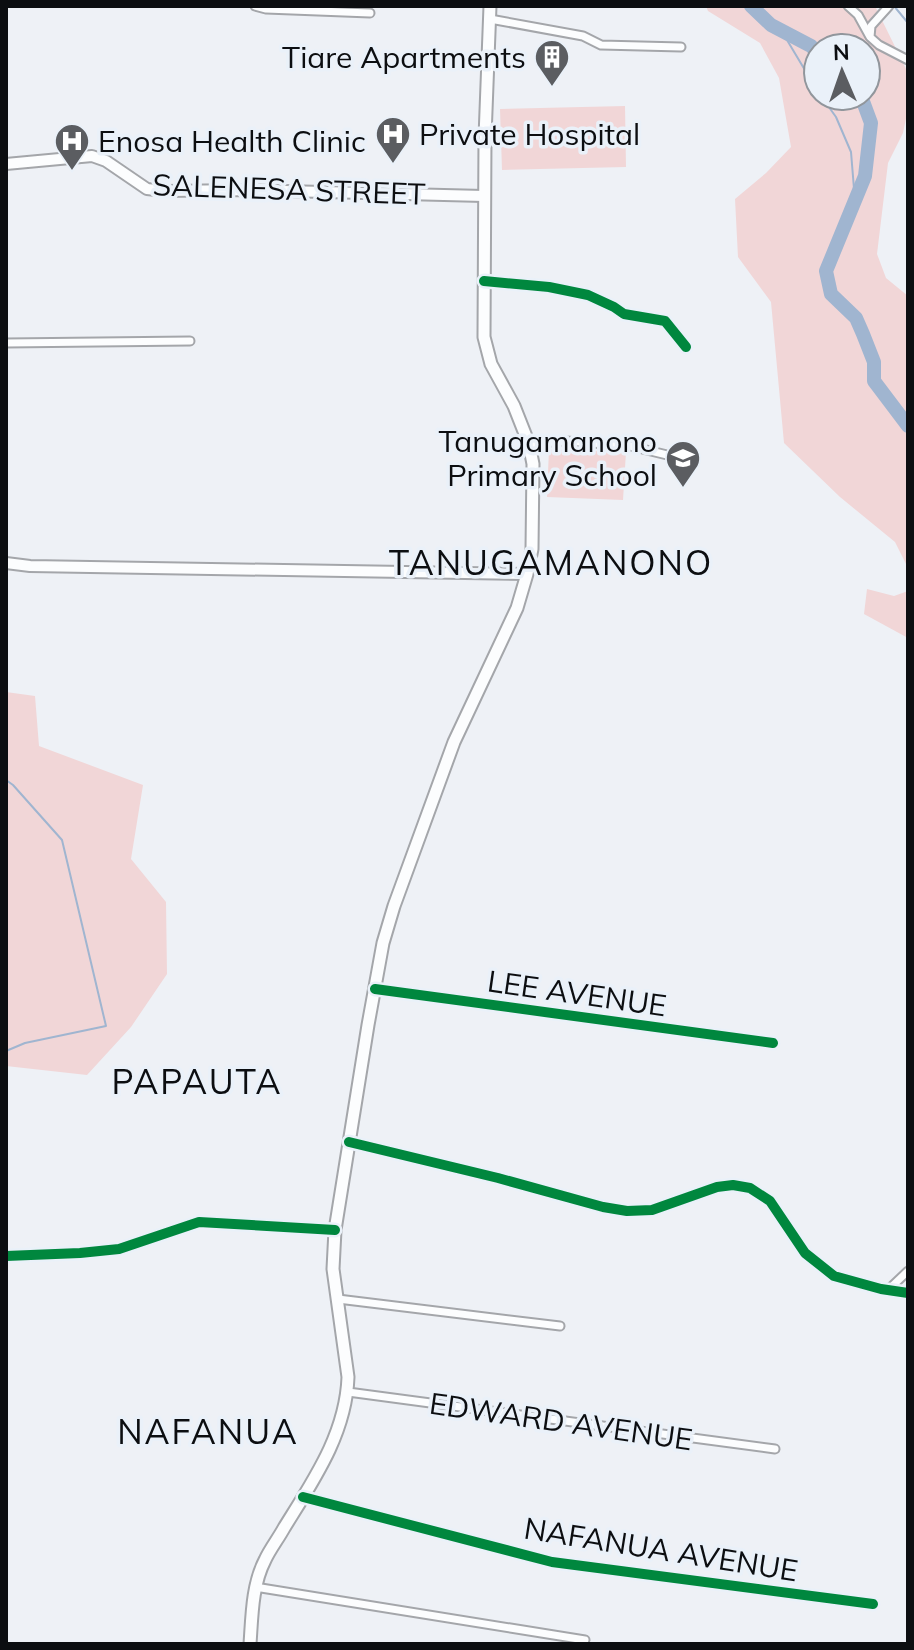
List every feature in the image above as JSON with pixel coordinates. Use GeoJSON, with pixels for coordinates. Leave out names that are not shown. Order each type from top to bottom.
{"type":"FeatureCollection","features":[{"type":"Feature","properties":{"kind":"main road"},"geometry":{"type":"LineString","coordinates":[[250,1644],[255,1587],[264,1562],[327,1458],[348,1392],[333,1269],[335,1230],[383,943],[454,742],[517,608],[532,549],[533,464],[529,444],[514,406],[491,364],[484,337],[484,196],[490,6]]}},
{"type":"Feature","properties":{"kind":"main road","name":"SALENESA STREET"},"geometry":{"type":"LineString","coordinates":[[6,164],[92,156],[106,161],[147,189],[165,191],[484,196]]}},
{"type":"Feature","properties":{"kind":"main road"},"geometry":{"type":"LineString","coordinates":[[6,563],[527,574]]}},
{"type":"Feature","properties":{"kind":"street"},"geometry":{"type":"LineString","coordinates":[[255,6],[370,13]]}},
{"type":"Feature","properties":{"kind":"street"},"geometry":{"type":"LineString","coordinates":[[848,6],[858,15],[867,32]]}},
{"type":"Feature","properties":{"kind":"street"},"geometry":{"type":"LineString","coordinates":[[870,32],[871,26],[888,6]]}},
{"type":"Feature","properties":{"kind":"street"},"geometry":{"type":"LineString","coordinates":[[490,19],[583,36],[601,45],[681,47]]}},
{"type":"Feature","properties":{"kind":"street"},"geometry":{"type":"LineString","coordinates":[[882,47],[908,60]]}},
{"type":"Feature","properties":{"kind":"street"},"geometry":{"type":"LineString","coordinates":[[484,281],[549,287],[588,295],[624,314],[665,321],[686,347]]}},
{"type":"Feature","properties":{"kind":"street"},"geometry":{"type":"LineString","coordinates":[[6,343],[190,341]]}},
{"type":"Feature","properties":{"kind":"street"},"geometry":{"type":"LineString","coordinates":[[529,444],[566,441],[630,446],[692,461]]}},
{"type":"Feature","properties":{"kind":"street","name":"LEE AVENUE"},"geometry":{"type":"LineString","coordinates":[[375,989],[773,1043]]}},
{"type":"Feature","properties":{"kind":"street"},"geometry":{"type":"LineString","coordinates":[[349,1142],[627,1211],[652,1210],[717,1187],[733,1185],[750,1188],[770,1201],[805,1253],[834,1276],[908,1293]]}},
{"type":"Feature","properties":{"kind":"street"},"geometry":{"type":"LineString","coordinates":[[6,1256],[119,1249],[199,1222],[335,1230]]}},
{"type":"Feature","properties":{"kind":"street"},"geometry":{"type":"LineString","coordinates":[[888,1290],[908,1271]]}},
{"type":"Feature","properties":{"kind":"street"},"geometry":{"type":"LineString","coordinates":[[338,1299],[560,1326]]}},
{"type":"Feature","properties":{"kind":"street","name":"EDWARD AVENUE"},"geometry":{"type":"LineString","coordinates":[[348,1392],[775,1449]]}},
{"type":"Feature","properties":{"kind":"street","name":"NAFANUA AVENUE"},"geometry":{"type":"LineString","coordinates":[[303,1497],[552,1562],[873,1604]]}},
{"type":"Feature","properties":{"kind":"street"},"geometry":{"type":"LineString","coordinates":[[255,1587],[585,1640]]}},
{"type":"Feature","properties":{"kind":"shaded area"},"geometry":{"type":"Polygon","coordinates":[[[706,6],[875,6],[908,73],[908,109],[903,133],[888,163],[877,254],[886,278],[908,296],[908,568],[895,542],[840,497],[784,443],[771,302],[738,257],[735,199],[791,147],[779,78],[760,43],[708,11],[706,6]]]}},
{"type":"Feature","properties":{"kind":"shaded area"},"geometry":{"type":"Polygon","coordinates":[[[625,106],[626,167],[502,170],[500,109],[625,106]]]}},
{"type":"Feature","properties":{"kind":"shaded area"},"geometry":{"type":"Polygon","coordinates":[[[549,449],[626,452],[623,500],[547,497],[549,449]]]}},
{"type":"Feature","properties":{"kind":"shaded area"},"geometry":{"type":"Polygon","coordinates":[[[867,589],[894,596],[908,591],[908,638],[864,614],[867,589]]]}},
{"type":"Feature","properties":{"kind":"shaded area"},"geometry":{"type":"Polygon","coordinates":[[[6,692],[35,696],[39,746],[143,785],[131,859],[166,902],[167,974],[131,1027],[87,1075],[6,1066],[6,692]]]}},
{"type":"Feature","properties":{"kind":"waterway"},"geometry":{"type":"LineString","coordinates":[[751,6],[771,25],[802,41]]}},
{"type":"Feature","properties":{"kind":"waterway"},"geometry":{"type":"LineString","coordinates":[[894,6],[908,23]]}},
{"type":"Feature","properties":{"kind":"waterway"},"geometry":{"type":"LineString","coordinates":[[771,25],[787,40],[802,65]]}},
{"type":"Feature","properties":{"kind":"waterway"},"geometry":{"type":"LineString","coordinates":[[832,112],[851,152],[855,201]]}},
{"type":"Feature","properties":{"kind":"waterway"},"geometry":{"type":"LineString","coordinates":[[867,112],[871,123],[865,176],[826,271],[831,294],[856,318],[863,334],[874,362],[874,381],[908,426]]}},
{"type":"Feature","properties":{"kind":"waterway"},"geometry":{"type":"LineString","coordinates":[[6,780],[62,840],[106,1026],[25,1043],[6,1051]]}},
{"type":"Feature","properties":{"kind":"cycle path"},"geometry":{"type":"LineString","coordinates":[[484,281],[549,287],[588,295],[624,314],[665,321],[686,347]]}},
{"type":"Feature","properties":{"kind":"cycle path"},"geometry":{"type":"LineString","coordinates":[[375,989],[773,1043]]}},
{"type":"Feature","properties":{"kind":"cycle path"},"geometry":{"type":"LineString","coordinates":[[349,1142],[627,1211],[652,1210],[717,1187],[733,1185],[750,1188],[770,1201],[805,1253],[834,1276],[908,1293]]}},
{"type":"Feature","properties":{"kind":"cycle path"},"geometry":{"type":"LineString","coordinates":[[6,1256],[119,1249],[199,1222],[335,1230]]}},
{"type":"Feature","properties":{"kind":"cycle path"},"geometry":{"type":"LineString","coordinates":[[303,1497],[552,1562],[873,1604]]}},
{"type":"Feature","properties":{"kind":"place","name":"Tiare Apartments"},"geometry":{"type":"Point","coordinates":[552,88]}},
{"type":"Feature","properties":{"kind":"place","name":"Private Hospital"},"geometry":{"type":"Point","coordinates":[393,165]}},
{"type":"Feature","properties":{"kind":"place","name":"Enosa Health Clinic"},"geometry":{"type":"Point","coordinates":[72,172]}},
{"type":"Feature","properties":{"kind":"place","name":"Tanugamanono Primary School"},"geometry":{"type":"Point","coordinates":[683,489]}},
{"type":"Feature","properties":{"kind":"district","name":"TANUGAMANONO"},"geometry":{"type":"Point","coordinates":[551,562]}},
{"type":"Feature","properties":{"kind":"district","name":"PAPAUTA"},"geometry":{"type":"Point","coordinates":[197,1081]}},
{"type":"Feature","properties":{"kind":"district","name":"NAFANUA"},"geometry":{"type":"Point","coordinates":[208,1431]}}]}
